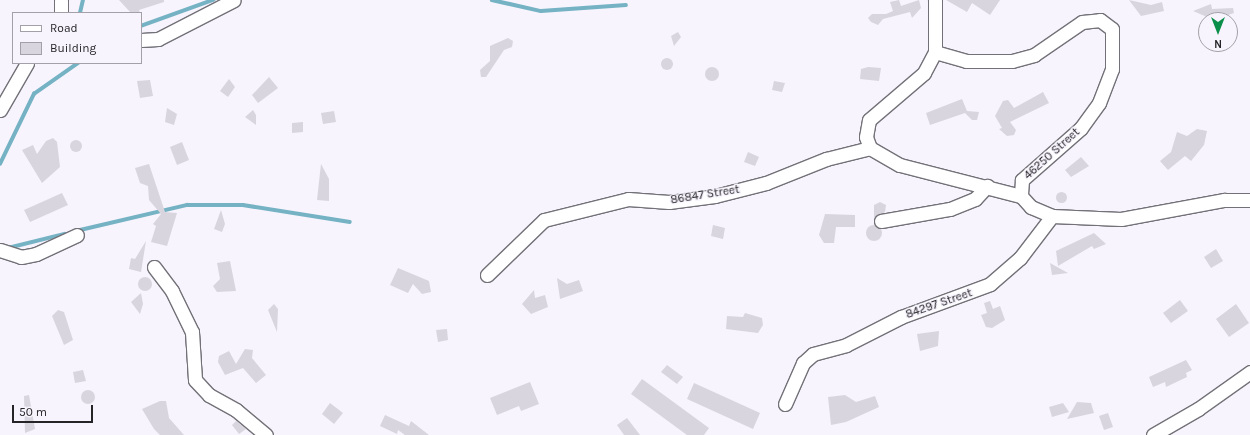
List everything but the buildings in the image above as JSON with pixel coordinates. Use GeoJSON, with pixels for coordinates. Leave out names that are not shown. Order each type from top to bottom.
{"type":"FeatureCollection","features":[{"type":"Feature","properties":{"kind":"street"},"geometry":{"type":"LineString","coordinates":[[61,0],[61,12]]}},
{"type":"Feature","properties":{"kind":"street"},"geometry":{"type":"LineString","coordinates":[[142,40],[158,39],[234,0]]}},
{"type":"Feature","properties":{"kind":"street"},"geometry":{"type":"LineString","coordinates":[[935,0],[935,52],[924,73],[869,120],[866,137],[870,148],[900,165],[988,186],[1021,196]]}},
{"type":"Feature","properties":{"kind":"street","name":"46250 Street"},"geometry":{"type":"LineString","coordinates":[[935,52],[966,61],[1012,61],[1044,50],[1082,22],[1100,20],[1112,29],[1112,69],[1096,108],[1068,141],[1029,172],[1022,180],[1021,196],[1031,207],[1052,216],[1132,218],[1224,200],[1250,200]]}},
{"type":"Feature","properties":{"kind":"street"},"geometry":{"type":"LineString","coordinates":[[0,110],[25,64]]}},
{"type":"Feature","properties":{"kind":"street","name":"86847 Street"},"geometry":{"type":"LineString","coordinates":[[487,275],[544,220],[628,199],[668,202],[715,196],[766,183],[826,159],[870,148]]}},
{"type":"Feature","properties":{"kind":"street"},"geometry":{"type":"LineString","coordinates":[[881,221],[950,209],[975,199],[988,186]]}},
{"type":"Feature","properties":{"kind":"street","name":"84297 Street"},"geometry":{"type":"LineString","coordinates":[[785,404],[803,363],[813,354],[846,345],[901,317],[990,284],[1020,258],[1052,216]]}},
{"type":"Feature","properties":{"kind":"street"},"geometry":{"type":"LineString","coordinates":[[0,250],[10,255],[28,255],[77,235]]}},
{"type":"Feature","properties":{"kind":"street"},"geometry":{"type":"LineString","coordinates":[[154,266],[172,290],[192,332],[195,380],[266,435]]}},
{"type":"Feature","properties":{"kind":"street"},"geometry":{"type":"LineString","coordinates":[[1153,435],[1198,409],[1250,372]]}},
{"type":"Feature","properties":{"kind":"waterway"},"geometry":{"type":"LineString","coordinates":[[80,12],[83,0]]}},
{"type":"Feature","properties":{"kind":"waterway"},"geometry":{"type":"LineString","coordinates":[[142,26],[213,0]]}},
{"type":"Feature","properties":{"kind":"waterway"},"geometry":{"type":"LineString","coordinates":[[492,0],[541,11],[626,5]]}},
{"type":"Feature","properties":{"kind":"waterway"},"geometry":{"type":"LineString","coordinates":[[0,164],[34,94],[77,64]]}},
{"type":"Feature","properties":{"kind":"waterway"},"geometry":{"type":"LineString","coordinates":[[76,231],[187,205],[243,205],[350,222]]}},
{"type":"Feature","properties":{"kind":"waterway"},"geometry":{"type":"LineString","coordinates":[[8,248],[64,234]]}}]}
